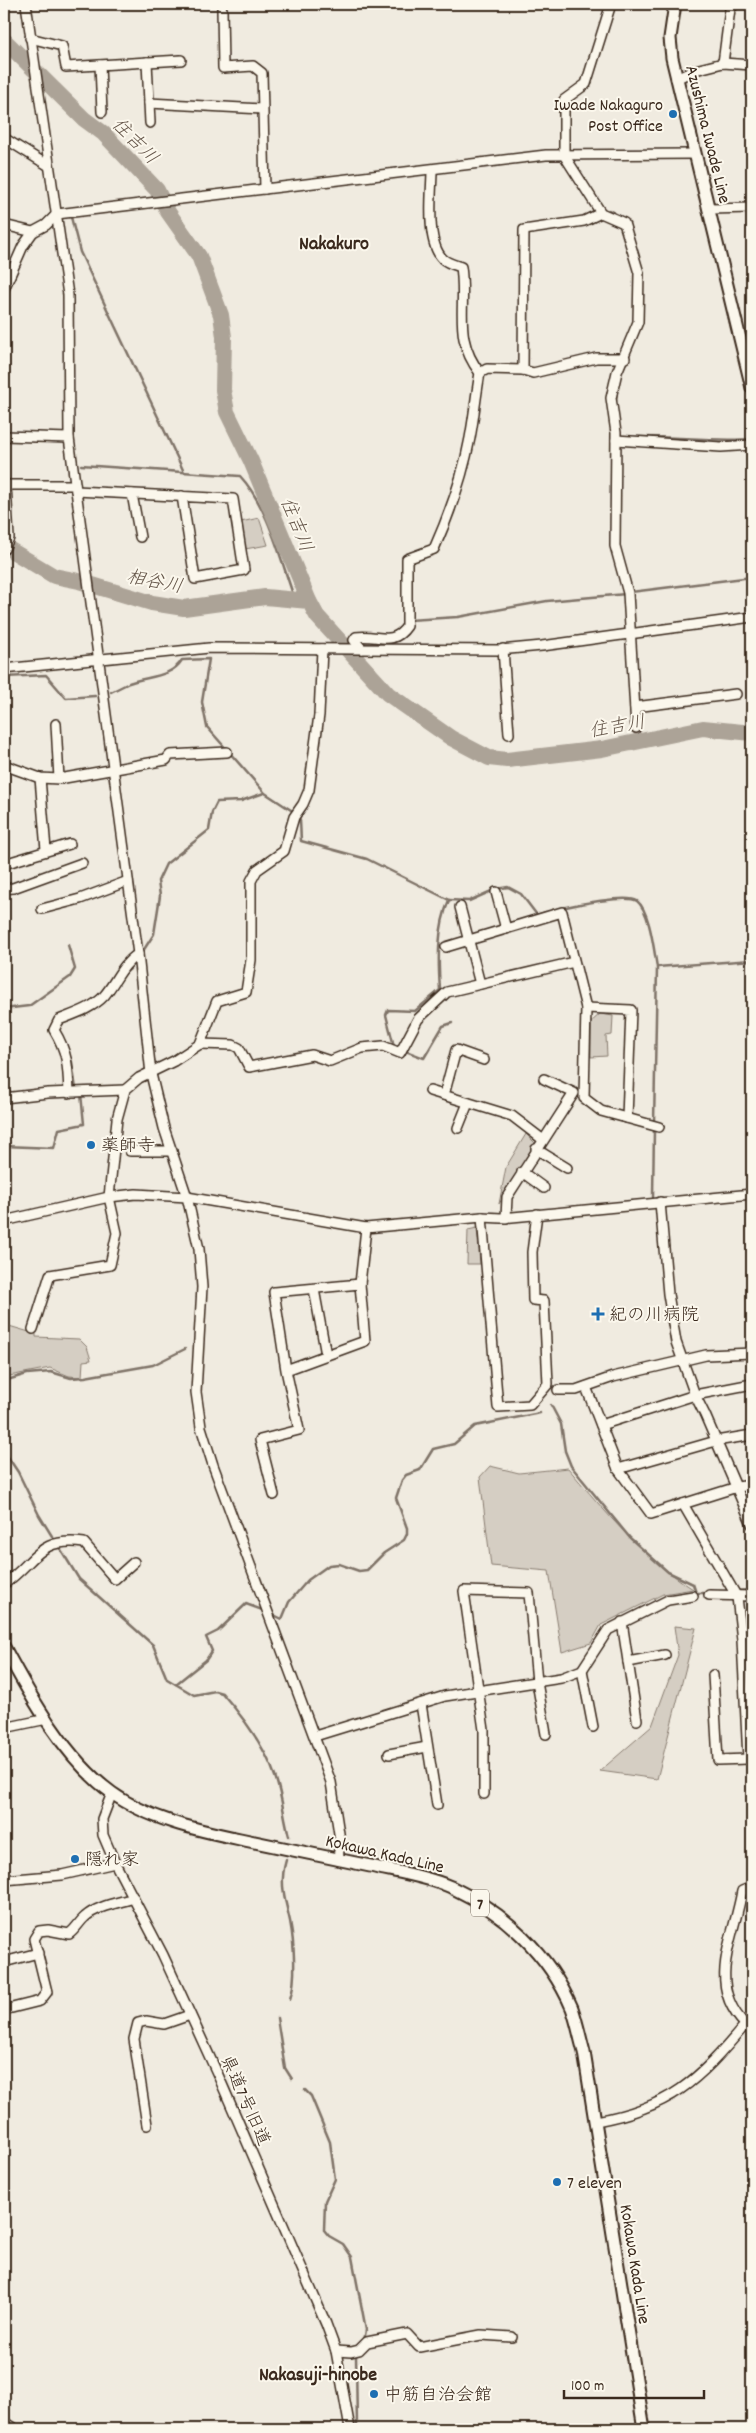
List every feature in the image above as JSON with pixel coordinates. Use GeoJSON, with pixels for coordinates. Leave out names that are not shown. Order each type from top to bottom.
{"type":"FeatureCollection","features":[{"type":"Feature","properties":{"kind":"main road","name":"Azushima Iwade Line"},"geometry":{"type":"LineString","coordinates":[[675,4],[670,38],[676,79],[710,209],[752,388]]}},
{"type":"Feature","properties":{"kind":"main road","name":"Kokawa Kada Line"},"geometry":{"type":"LineString","coordinates":[[4,1647],[27,1690],[77,1760],[112,1793],[142,1809],[189,1828],[413,1875],[450,1886],[487,1907],[515,1929],[540,1955],[558,1981],[572,2009],[584,2052],[644,2429]]}},
{"type":"Feature","properties":{"kind":"street"},"geometry":{"type":"LineString","coordinates":[[26,4],[36,86],[68,295],[69,438],[138,954],[151,1074],[187,1197],[199,1249],[201,1297],[196,1392],[201,1427],[213,1465],[331,1782],[340,1840],[338,1860]]}},
{"type":"Feature","properties":{"kind":"street"},"geometry":{"type":"LineString","coordinates":[[611,4],[586,84],[564,100],[564,154],[601,213],[624,223],[640,273],[638,322],[625,358],[617,372],[611,398],[616,440],[615,546],[628,593],[636,728]]}},
{"type":"Feature","properties":{"kind":"street"},"geometry":{"type":"LineString","coordinates":[[722,63],[730,9],[735,4]]}},
{"type":"Feature","properties":{"kind":"street"},"geometry":{"type":"LineString","coordinates":[[222,9],[223,68],[253,66],[262,73],[265,189]]}},
{"type":"Feature","properties":{"kind":"street"},"geometry":{"type":"LineString","coordinates":[[30,38],[62,46],[66,66],[181,60]]}},
{"type":"Feature","properties":{"kind":"street"},"geometry":{"type":"LineString","coordinates":[[147,62],[150,123]]}},
{"type":"Feature","properties":{"kind":"street"},"geometry":{"type":"LineString","coordinates":[[676,79],[695,70],[722,63],[752,65]]}},
{"type":"Feature","properties":{"kind":"street"},"geometry":{"type":"LineString","coordinates":[[100,65],[102,112]]}},
{"type":"Feature","properties":{"kind":"street"},"geometry":{"type":"LineString","coordinates":[[149,103],[262,109]]}},
{"type":"Feature","properties":{"kind":"street"},"geometry":{"type":"LineString","coordinates":[[4,138],[49,166]]}},
{"type":"Feature","properties":{"kind":"street"},"geometry":{"type":"LineString","coordinates":[[4,289],[23,246],[33,232],[46,225],[57,214],[521,158],[564,154],[695,154]]}},
{"type":"Feature","properties":{"kind":"street"},"geometry":{"type":"LineString","coordinates":[[360,649],[354,640],[356,637],[392,639],[401,635],[407,626],[407,559],[434,548],[458,490],[470,438],[480,373],[471,362],[463,342],[461,267],[444,260],[438,253],[432,232],[430,214],[432,170]]}},
{"type":"Feature","properties":{"kind":"street"},"geometry":{"type":"LineString","coordinates":[[710,209],[752,208]]}},
{"type":"Feature","properties":{"kind":"street"},"geometry":{"type":"LineString","coordinates":[[523,370],[524,230],[584,221],[601,213]]}},
{"type":"Feature","properties":{"kind":"street"},"geometry":{"type":"LineString","coordinates":[[4,225],[33,232]]}},
{"type":"Feature","properties":{"kind":"street"},"geometry":{"type":"LineString","coordinates":[[480,373],[487,369],[523,370],[532,373],[596,358],[625,358]]}},
{"type":"Feature","properties":{"kind":"street"},"geometry":{"type":"LineString","coordinates":[[4,436],[69,438]]}},
{"type":"Feature","properties":{"kind":"street"},"geometry":{"type":"LineString","coordinates":[[616,440],[721,447],[752,445]]}},
{"type":"Feature","properties":{"kind":"street"},"geometry":{"type":"LineString","coordinates":[[4,549],[9,538],[6,485],[233,499],[244,570],[195,579],[182,496]]}},
{"type":"Feature","properties":{"kind":"street"},"geometry":{"type":"LineString","coordinates":[[132,494],[140,537]]}},
{"type":"Feature","properties":{"kind":"street"},"geometry":{"type":"LineString","coordinates":[[4,606],[4,622]]}},
{"type":"Feature","properties":{"kind":"street"},"geometry":{"type":"LineString","coordinates":[[4,669],[209,648],[339,650],[503,649],[631,634],[752,616]]}},
{"type":"Feature","properties":{"kind":"street"},"geometry":{"type":"LineString","coordinates":[[200,1044],[217,1002],[246,992],[251,960],[251,881],[257,870],[284,851],[296,814],[309,790],[319,715],[322,649]]}},
{"type":"Feature","properties":{"kind":"street"},"geometry":{"type":"LineString","coordinates":[[503,649],[509,734]]}},
{"type":"Feature","properties":{"kind":"street"},"geometry":{"type":"LineString","coordinates":[[635,707],[736,694]]}},
{"type":"Feature","properties":{"kind":"street"},"geometry":{"type":"LineString","coordinates":[[56,724],[59,780]]}},
{"type":"Feature","properties":{"kind":"street"},"geometry":{"type":"LineString","coordinates":[[4,765],[40,778],[59,780],[166,760],[170,755],[226,752]]}},
{"type":"Feature","properties":{"kind":"street"},"geometry":{"type":"LineString","coordinates":[[40,778],[46,850]]}},
{"type":"Feature","properties":{"kind":"street"},"geometry":{"type":"LineString","coordinates":[[4,864],[70,844]]}},
{"type":"Feature","properties":{"kind":"street"},"geometry":{"type":"LineString","coordinates":[[4,889],[12,888],[82,863]]}},
{"type":"Feature","properties":{"kind":"street"},"geometry":{"type":"LineString","coordinates":[[42,908],[80,898],[128,881]]}},
{"type":"Feature","properties":{"kind":"street"},"geometry":{"type":"LineString","coordinates":[[496,892],[506,929]]}},
{"type":"Feature","properties":{"kind":"street"},"geometry":{"type":"LineString","coordinates":[[460,907],[480,984]]}},
{"type":"Feature","properties":{"kind":"street"},"geometry":{"type":"LineString","coordinates":[[446,946],[562,912],[586,1008],[584,1098],[601,1112],[659,1127]]}},
{"type":"Feature","properties":{"kind":"street"},"geometry":{"type":"LineString","coordinates":[[70,1093],[68,1060],[64,1046],[54,1030],[55,1024],[59,1020],[96,1003],[104,996],[131,958],[138,954]]}},
{"type":"Feature","properties":{"kind":"street"},"geometry":{"type":"LineString","coordinates":[[33,1329],[50,1275],[110,1265],[118,1233],[109,1197],[117,1119],[125,1090],[139,1078],[151,1074],[200,1044],[233,1045],[239,1048],[249,1067],[312,1055],[330,1061],[369,1047],[383,1046],[400,1053],[418,1019],[448,992],[574,962]]}},
{"type":"Feature","properties":{"kind":"street"},"geometry":{"type":"LineString","coordinates":[[586,1008],[631,1010],[627,1118]]}},
{"type":"Feature","properties":{"kind":"street"},"geometry":{"type":"LineString","coordinates":[[444,1095],[456,1050],[484,1060]]}},
{"type":"Feature","properties":{"kind":"street"},"geometry":{"type":"LineString","coordinates":[[506,1218],[507,1197],[574,1092],[544,1079]]}},
{"type":"Feature","properties":{"kind":"street"},"geometry":{"type":"LineString","coordinates":[[4,1098],[125,1090]]}},
{"type":"Feature","properties":{"kind":"street"},"geometry":{"type":"LineString","coordinates":[[430,1091],[512,1116],[542,1140]]}},
{"type":"Feature","properties":{"kind":"street"},"geometry":{"type":"LineString","coordinates":[[458,1128],[468,1103]]}},
{"type":"Feature","properties":{"kind":"street"},"geometry":{"type":"LineString","coordinates":[[536,1149],[567,1168]]}},
{"type":"Feature","properties":{"kind":"street"},"geometry":{"type":"LineString","coordinates":[[130,1151],[172,1151]]}},
{"type":"Feature","properties":{"kind":"street"},"geometry":{"type":"LineString","coordinates":[[522,1172],[544,1188]]}},
{"type":"Feature","properties":{"kind":"street"},"geometry":{"type":"LineString","coordinates":[[4,1221],[109,1197],[136,1194],[187,1197],[366,1228],[482,1217],[506,1218],[752,1194]]}},
{"type":"Feature","properties":{"kind":"street"},"geometry":{"type":"LineString","coordinates":[[660,1202],[668,1294],[676,1342],[695,1396],[752,1524]]}},
{"type":"Feature","properties":{"kind":"street"},"geometry":{"type":"LineString","coordinates":[[482,1217],[498,1407],[530,1405],[548,1384],[544,1301],[533,1300],[532,1252],[537,1214]]}},
{"type":"Feature","properties":{"kind":"street"},"geometry":{"type":"LineString","coordinates":[[286,1370],[365,1341],[360,1284],[366,1228]]}},
{"type":"Feature","properties":{"kind":"street"},"geometry":{"type":"LineString","coordinates":[[274,1495],[260,1440],[299,1430],[286,1370],[274,1292],[360,1284]]}},
{"type":"Feature","properties":{"kind":"street"},"geometry":{"type":"LineString","coordinates":[[314,1289],[326,1355]]}},
{"type":"Feature","properties":{"kind":"street"},"geometry":{"type":"LineString","coordinates":[[558,1390],[576,1390],[613,1377],[682,1362],[706,1354],[752,1353]]}},
{"type":"Feature","properties":{"kind":"street"},"geometry":{"type":"LineString","coordinates":[[601,1424],[695,1396],[752,1384]]}},
{"type":"Feature","properties":{"kind":"street"},"geometry":{"type":"LineString","coordinates":[[586,1386],[618,1470],[651,1514],[737,1487],[752,1485]]}},
{"type":"Feature","properties":{"kind":"street"},"geometry":{"type":"LineString","coordinates":[[618,1470],[716,1441],[752,1435]]}},
{"type":"Feature","properties":{"kind":"street"},"geometry":{"type":"LineString","coordinates":[[683,1504],[736,1597],[742,1640],[750,1759],[718,1760],[713,1675]]}},
{"type":"Feature","properties":{"kind":"street"},"geometry":{"type":"LineString","coordinates":[[4,1584],[19,1574],[43,1547],[68,1541],[84,1543],[115,1579],[134,1562]]}},
{"type":"Feature","properties":{"kind":"street"},"geometry":{"type":"LineString","coordinates":[[484,1794],[484,1730],[464,1591],[529,1593],[537,1682],[546,1734]]}},
{"type":"Feature","properties":{"kind":"street"},"geometry":{"type":"LineString","coordinates":[[709,1595],[752,1596]]}},
{"type":"Feature","properties":{"kind":"street"},"geometry":{"type":"LineString","coordinates":[[314,1736],[445,1696],[561,1678],[582,1670],[608,1630],[668,1600],[693,1596]]}},
{"type":"Feature","properties":{"kind":"street"},"geometry":{"type":"LineString","coordinates":[[622,1622],[637,1720]]}},
{"type":"Feature","properties":{"kind":"street"},"geometry":{"type":"LineString","coordinates":[[628,1662],[664,1655]]}},
{"type":"Feature","properties":{"kind":"street"},"geometry":{"type":"LineString","coordinates":[[582,1670],[593,1727]]}},
{"type":"Feature","properties":{"kind":"street"},"geometry":{"type":"LineString","coordinates":[[421,1704],[437,1805]]}},
{"type":"Feature","properties":{"kind":"street"},"geometry":{"type":"LineString","coordinates":[[4,1728],[47,1719]]}},
{"type":"Feature","properties":{"kind":"street"},"geometry":{"type":"LineString","coordinates":[[390,1754],[428,1747]]}},
{"type":"Feature","properties":{"kind":"street","name":"県道7号旧道"},"geometry":{"type":"LineString","coordinates":[[112,1793],[102,1819],[103,1835],[190,2014],[284,2226],[336,2351],[350,2429]]}},
{"type":"Feature","properties":{"kind":"street"},"geometry":{"type":"LineString","coordinates":[[4,1880],[62,1875],[115,1863]]}},
{"type":"Feature","properties":{"kind":"street"},"geometry":{"type":"LineString","coordinates":[[596,2121],[627,2115],[649,2107],[690,2084],[749,2028],[735,2015],[728,2000],[724,1984],[728,1942],[739,1909],[742,1890],[752,1887]]}},
{"type":"Feature","properties":{"kind":"street"},"geometry":{"type":"LineString","coordinates":[[4,2010],[40,2001],[47,1992],[34,1939],[39,1931],[48,1930],[69,1934],[77,1929],[84,1917],[95,1910],[134,1898]]}},
{"type":"Feature","properties":{"kind":"street"},"geometry":{"type":"LineString","coordinates":[[4,1962],[38,1953]]}},
{"type":"Feature","properties":{"kind":"street"},"geometry":{"type":"LineString","coordinates":[[147,2125],[134,2039],[138,2023],[146,2021],[164,2024],[190,2014]]}},
{"type":"Feature","properties":{"kind":"street"},"geometry":{"type":"LineString","coordinates":[[336,2351],[351,2352],[359,2350],[367,2342],[407,2334],[419,2348],[480,2335],[512,2337]]}},
{"type":"Feature","properties":{"kind":"street"},"geometry":{"type":"LineString","coordinates":[[4,2422],[15,2429]]}},
{"type":"Feature","properties":{"kind":"shaded area"},"geometry":{"type":"Polygon","coordinates":[[[259,518],[268,545],[245,549],[241,522],[259,518]]]}},
{"type":"Feature","properties":{"kind":"shaded area"},"geometry":{"type":"Polygon","coordinates":[[[600,1014],[613,1016],[612,1035],[606,1036],[607,1056],[591,1057],[591,1022],[600,1014]]]}},
{"type":"Feature","properties":{"kind":"shaded area"},"geometry":{"type":"Polygon","coordinates":[[[526,1134],[535,1143],[499,1204],[506,1167],[526,1134]]]}},
{"type":"Feature","properties":{"kind":"shaded area"},"geometry":{"type":"Polygon","coordinates":[[[477,1228],[480,1264],[467,1264],[468,1230],[477,1228]]]}},
{"type":"Feature","properties":{"kind":"shaded area"},"geometry":{"type":"Polygon","coordinates":[[[9,1326],[36,1334],[36,1337],[79,1339],[87,1347],[91,1360],[83,1361],[82,1377],[69,1376],[50,1368],[4,1377],[4,1348],[7,1348],[9,1326]]]}},
{"type":"Feature","properties":{"kind":"shaded area"},"geometry":{"type":"Polygon","coordinates":[[[490,1466],[519,1473],[568,1468],[611,1518],[641,1548],[674,1576],[693,1589],[663,1594],[601,1625],[591,1643],[562,1652],[549,1571],[491,1566],[480,1477],[490,1466]]]}},
{"type":"Feature","properties":{"kind":"shaded area"},"geometry":{"type":"Polygon","coordinates":[[[674,1626],[696,1628],[657,1779],[600,1771],[652,1726],[678,1655],[674,1626]]]}},
{"type":"Feature","properties":{"kind":"waterway","name":"住吉川"},"geometry":{"type":"LineString","coordinates":[[4,40],[84,119],[103,133],[157,190],[168,212],[199,256],[221,315],[224,337],[223,390],[227,412],[251,461],[317,616],[388,694],[451,738],[489,758],[507,760],[602,749],[703,728],[752,733]]}},
{"type":"Feature","properties":{"kind":"waterway"},"geometry":{"type":"LineString","coordinates":[[609,210],[627,220],[629,224]]}},
{"type":"Feature","properties":{"kind":"waterway"},"geometry":{"type":"LineString","coordinates":[[71,217],[80,252],[184,472]]}},
{"type":"Feature","properties":{"kind":"waterway"},"geometry":{"type":"LineString","coordinates":[[642,313],[643,293]]}},
{"type":"Feature","properties":{"kind":"waterway"},"geometry":{"type":"LineString","coordinates":[[619,378],[627,360]]}},
{"type":"Feature","properties":{"kind":"waterway"},"geometry":{"type":"LineString","coordinates":[[616,401],[617,389]]}},
{"type":"Feature","properties":{"kind":"waterway"},"geometry":{"type":"LineString","coordinates":[[635,437],[752,439]]}},
{"type":"Feature","properties":{"kind":"waterway"},"geometry":{"type":"LineString","coordinates":[[81,465],[240,476],[250,488],[266,518],[295,600]]}},
{"type":"Feature","properties":{"kind":"waterway","name":"相谷川"},"geometry":{"type":"LineString","coordinates":[[4,546],[54,576],[79,581],[152,603],[184,608],[265,597],[309,601]]}},
{"type":"Feature","properties":{"kind":"waterway"},"geometry":{"type":"LineString","coordinates":[[631,592],[752,577]]}},
{"type":"Feature","properties":{"kind":"waterway"},"geometry":{"type":"LineString","coordinates":[[409,620],[458,617],[547,601],[626,594]]}},
{"type":"Feature","properties":{"kind":"waterway"},"geometry":{"type":"LineString","coordinates":[[111,692],[129,683],[158,676],[172,670],[182,660],[209,659],[202,702],[207,727],[265,793],[294,812]]}},
{"type":"Feature","properties":{"kind":"waterway"},"geometry":{"type":"LineString","coordinates":[[4,677],[46,675],[66,698],[95,696]]}},
{"type":"Feature","properties":{"kind":"waterway"},"geometry":{"type":"LineString","coordinates":[[143,951],[154,934],[160,896],[158,881],[166,864],[209,830],[212,812],[217,802],[241,801],[264,793]]}},
{"type":"Feature","properties":{"kind":"waterway"},"geometry":{"type":"LineString","coordinates":[[298,816],[300,820],[301,841],[367,859],[449,900],[469,901],[496,889],[508,887],[521,894],[537,915],[546,912]]}},
{"type":"Feature","properties":{"kind":"waterway"},"geometry":{"type":"LineString","coordinates":[[561,908],[612,899],[632,899],[637,901],[645,913],[648,922],[657,967],[752,960]]}},
{"type":"Feature","properties":{"kind":"waterway"},"geometry":{"type":"LineString","coordinates":[[394,1046],[386,1015],[388,1010],[415,1011],[440,990],[440,933],[449,900]]}},
{"type":"Feature","properties":{"kind":"waterway"},"geometry":{"type":"LineString","coordinates":[[4,1009],[29,1006],[70,977],[75,969],[68,945]]}},
{"type":"Feature","properties":{"kind":"waterway"},"geometry":{"type":"LineString","coordinates":[[654,1123],[657,967]]}},
{"type":"Feature","properties":{"kind":"waterway"},"geometry":{"type":"LineString","coordinates":[[123,975],[130,969]]}},
{"type":"Feature","properties":{"kind":"waterway"},"geometry":{"type":"LineString","coordinates":[[67,1021],[60,1025],[59,1030],[72,1062],[76,1089]]}},
{"type":"Feature","properties":{"kind":"waterway"},"geometry":{"type":"LineString","coordinates":[[403,1050],[424,1058],[443,1026],[452,1023]]}},
{"type":"Feature","properties":{"kind":"waterway"},"geometry":{"type":"LineString","coordinates":[[4,1146],[54,1148],[59,1129],[84,1124],[81,1094]]}},
{"type":"Feature","properties":{"kind":"waterway"},"geometry":{"type":"LineString","coordinates":[[653,1197],[654,1129]]}},
{"type":"Feature","properties":{"kind":"waterway"},"geometry":{"type":"LineString","coordinates":[[4,1381],[27,1374],[51,1372],[71,1378],[85,1377],[153,1365],[185,1349]]}},
{"type":"Feature","properties":{"kind":"waterway"},"geometry":{"type":"LineString","coordinates":[[551,1405],[561,1424],[565,1451],[571,1466],[630,1538],[668,1572],[693,1584],[696,1593],[707,1593]]}},
{"type":"Feature","properties":{"kind":"waterway"},"geometry":{"type":"LineString","coordinates":[[272,1614],[282,1619],[289,1602],[308,1580],[329,1565],[339,1564],[359,1571],[367,1570],[384,1553],[404,1540],[407,1528],[396,1498],[402,1480],[406,1475],[420,1470],[433,1449],[454,1444],[475,1426],[540,1413]]}},
{"type":"Feature","properties":{"kind":"waterway"},"geometry":{"type":"LineString","coordinates":[[4,1451],[18,1472],[39,1515],[55,1541]]}},
{"type":"Feature","properties":{"kind":"waterway"},"geometry":{"type":"LineString","coordinates":[[58,1545],[79,1579],[153,1645],[167,1679],[194,1695],[215,1691],[222,1693],[238,1712],[260,1744],[272,1767],[280,1793],[289,1836]]}},
{"type":"Feature","properties":{"kind":"waterway"},"geometry":{"type":"LineString","coordinates":[[735,1591],[752,1590]]}},
{"type":"Feature","properties":{"kind":"waterway"},"geometry":{"type":"LineString","coordinates":[[176,1684],[206,1660],[212,1651],[206,1637],[218,1631],[246,1604],[265,1611]]}},
{"type":"Feature","properties":{"kind":"waterway"},"geometry":{"type":"LineString","coordinates":[[286,1860],[283,1884],[294,1950],[294,1982],[290,1999]]}},
{"type":"Feature","properties":{"kind":"waterway"},"geometry":{"type":"LineString","coordinates":[[277,2018],[285,2068],[292,2079]]}},
{"type":"Feature","properties":{"kind":"waterway"},"geometry":{"type":"LineString","coordinates":[[305,2090],[311,2096],[330,2142],[335,2179],[325,2201],[324,2230],[329,2236],[343,2244],[352,2257],[366,2330],[364,2341]]}},
{"type":"Feature","properties":{"kind":"waterway"},"geometry":{"type":"LineString","coordinates":[[356,2355],[357,2429]]}},
{"type":"Feature","properties":{"kind":"place","name":"Iwade Nakaguro Post Office"},"geometry":{"type":"Point","coordinates":[673,114]}},
{"type":"Feature","properties":{"kind":"place","name":"薬師寺"},"geometry":{"type":"Point","coordinates":[91,1145]}},
{"type":"Feature","properties":{"kind":"place","name":"紀の川病院"},"geometry":{"type":"Point","coordinates":[598,1314]}},
{"type":"Feature","properties":{"kind":"place","name":"隠れ家"},"geometry":{"type":"Point","coordinates":[75,1859]}},
{"type":"Feature","properties":{"kind":"place","name":"7 eleven"},"geometry":{"type":"Point","coordinates":[557,2182]}},
{"type":"Feature","properties":{"kind":"place","name":"中筋自治会館"},"geometry":{"type":"Point","coordinates":[374,2394]}},
{"type":"Feature","properties":{"kind":"district","name":"Nakakuro"},"geometry":{"type":"Point","coordinates":[334,242]}},
{"type":"Feature","properties":{"kind":"district","name":"Nakasuji-hinobe"},"geometry":{"type":"Point","coordinates":[318,2373]}}]}
